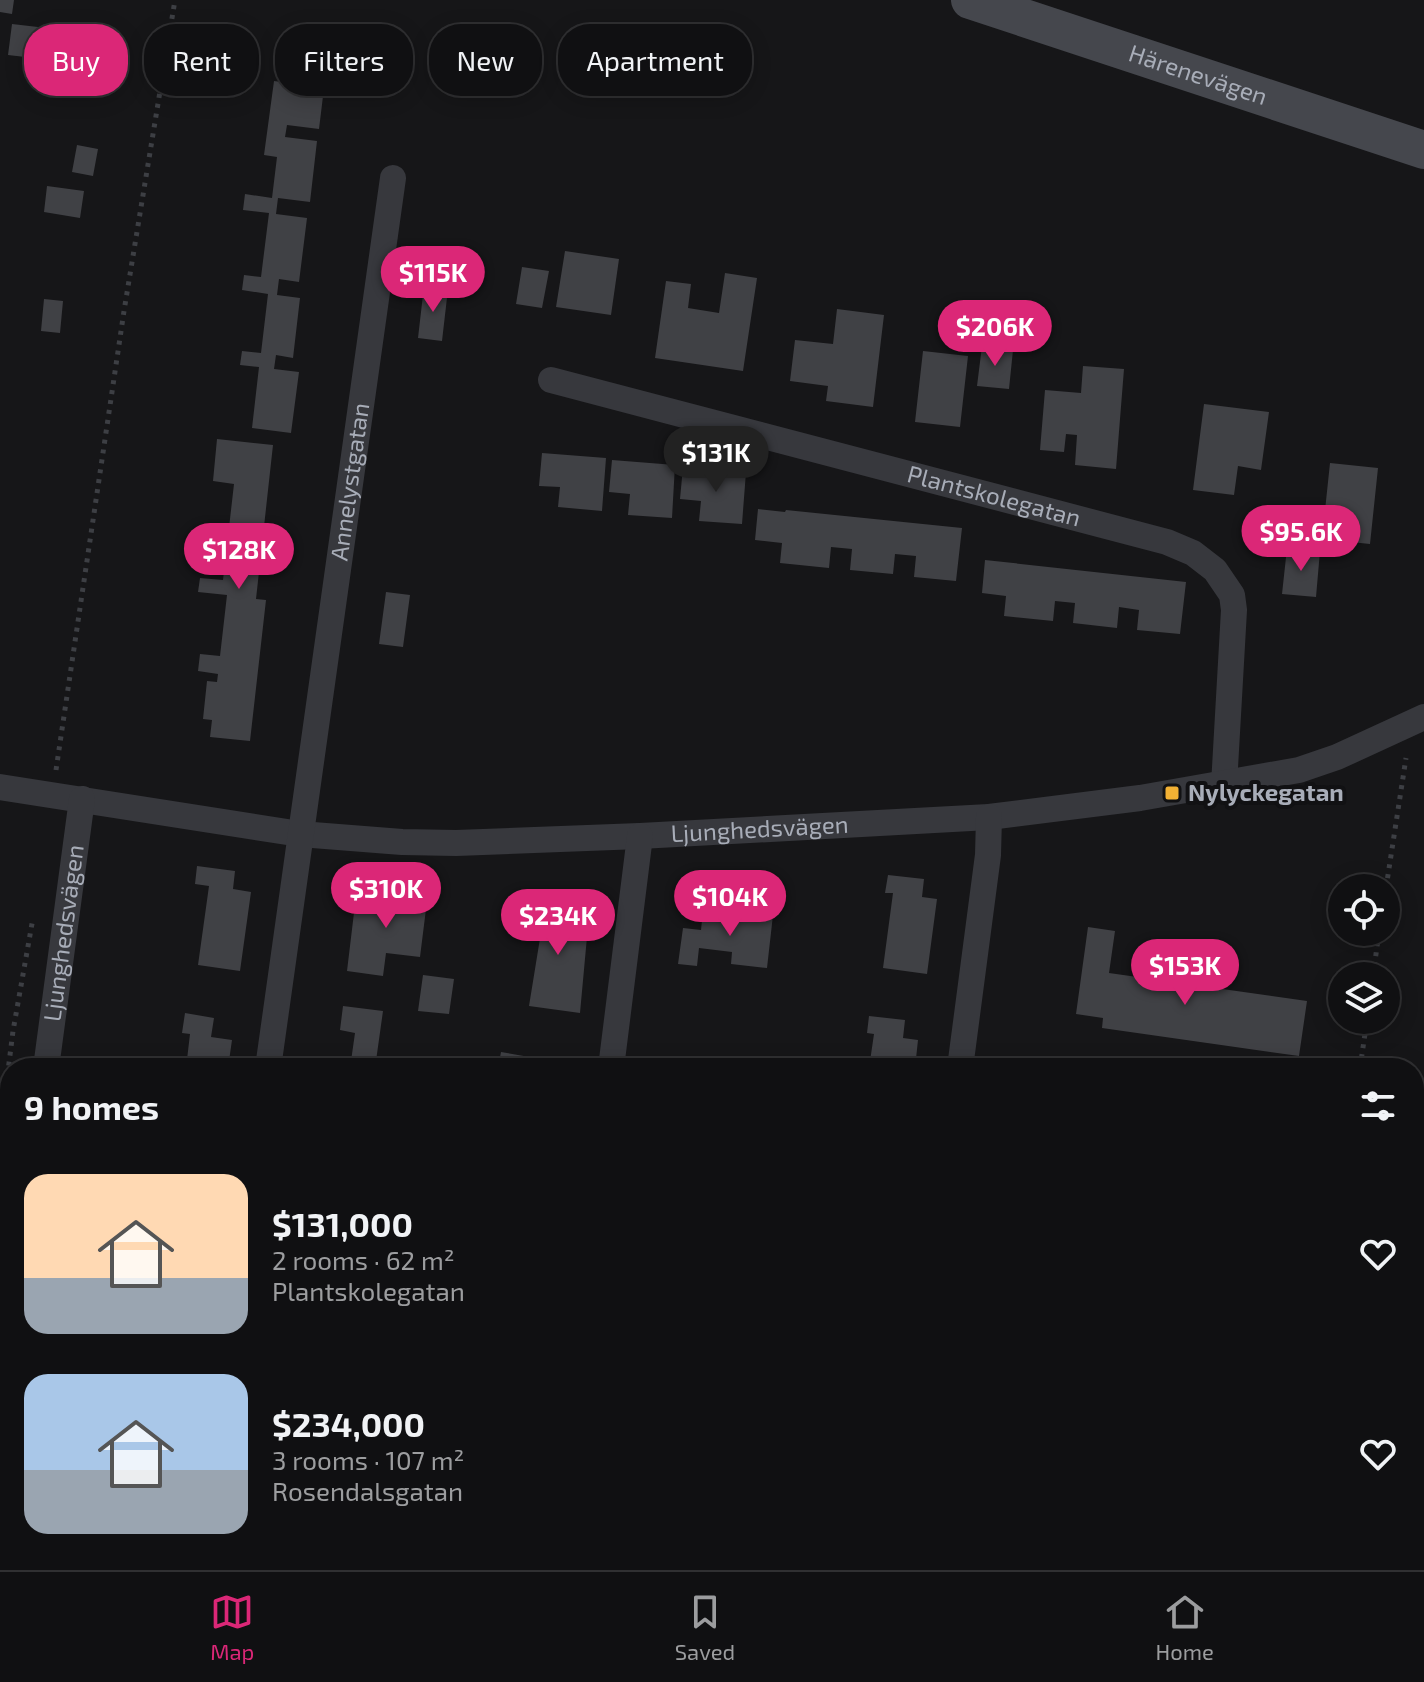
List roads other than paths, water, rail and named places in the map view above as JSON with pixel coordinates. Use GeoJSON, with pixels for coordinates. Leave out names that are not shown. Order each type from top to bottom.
{"type":"FeatureCollection","features":[{"type":"Feature","properties":{"kind":"street","name":"Härenevägen"},"geometry":{"type":"LineString","coordinates":[[970,0],[1417,139]]}},
{"type":"Feature","properties":{"kind":"street","name":"Annelystgatan"},"geometry":{"type":"LineString","coordinates":[[269,1058],[393,178]]}},
{"type":"Feature","properties":{"kind":"street","name":"Plantskolegatan"},"geometry":{"type":"LineString","coordinates":[[551,380],[1018,501],[1167,542],[1206,560],[1232,595],[1234,610],[1224,785]]}},
{"type":"Feature","properties":{"kind":"street","name":"Ljunghedsvägen"},"geometry":{"type":"LineString","coordinates":[[0,787],[300,834],[388,841],[456,843],[640,836],[989,817],[1224,785],[1299,770],[1337,757],[1424,717]]}},
{"type":"Feature","properties":{"kind":"street","name":"Ljunghedsvägen"},"geometry":{"type":"LineString","coordinates":[[47,1058],[82,799]]}},
{"type":"Feature","properties":{"kind":"street"},"geometry":{"type":"LineString","coordinates":[[961,1058],[988,855],[989,817]]}},
{"type":"Feature","properties":{"kind":"street"},"geometry":{"type":"LineString","coordinates":[[612,1058],[640,836]]}},
{"type":"Feature","properties":{"kind":"place","name":"Nylyckegatan"},"geometry":{"type":"Point","coordinates":[1172,793]}}]}
